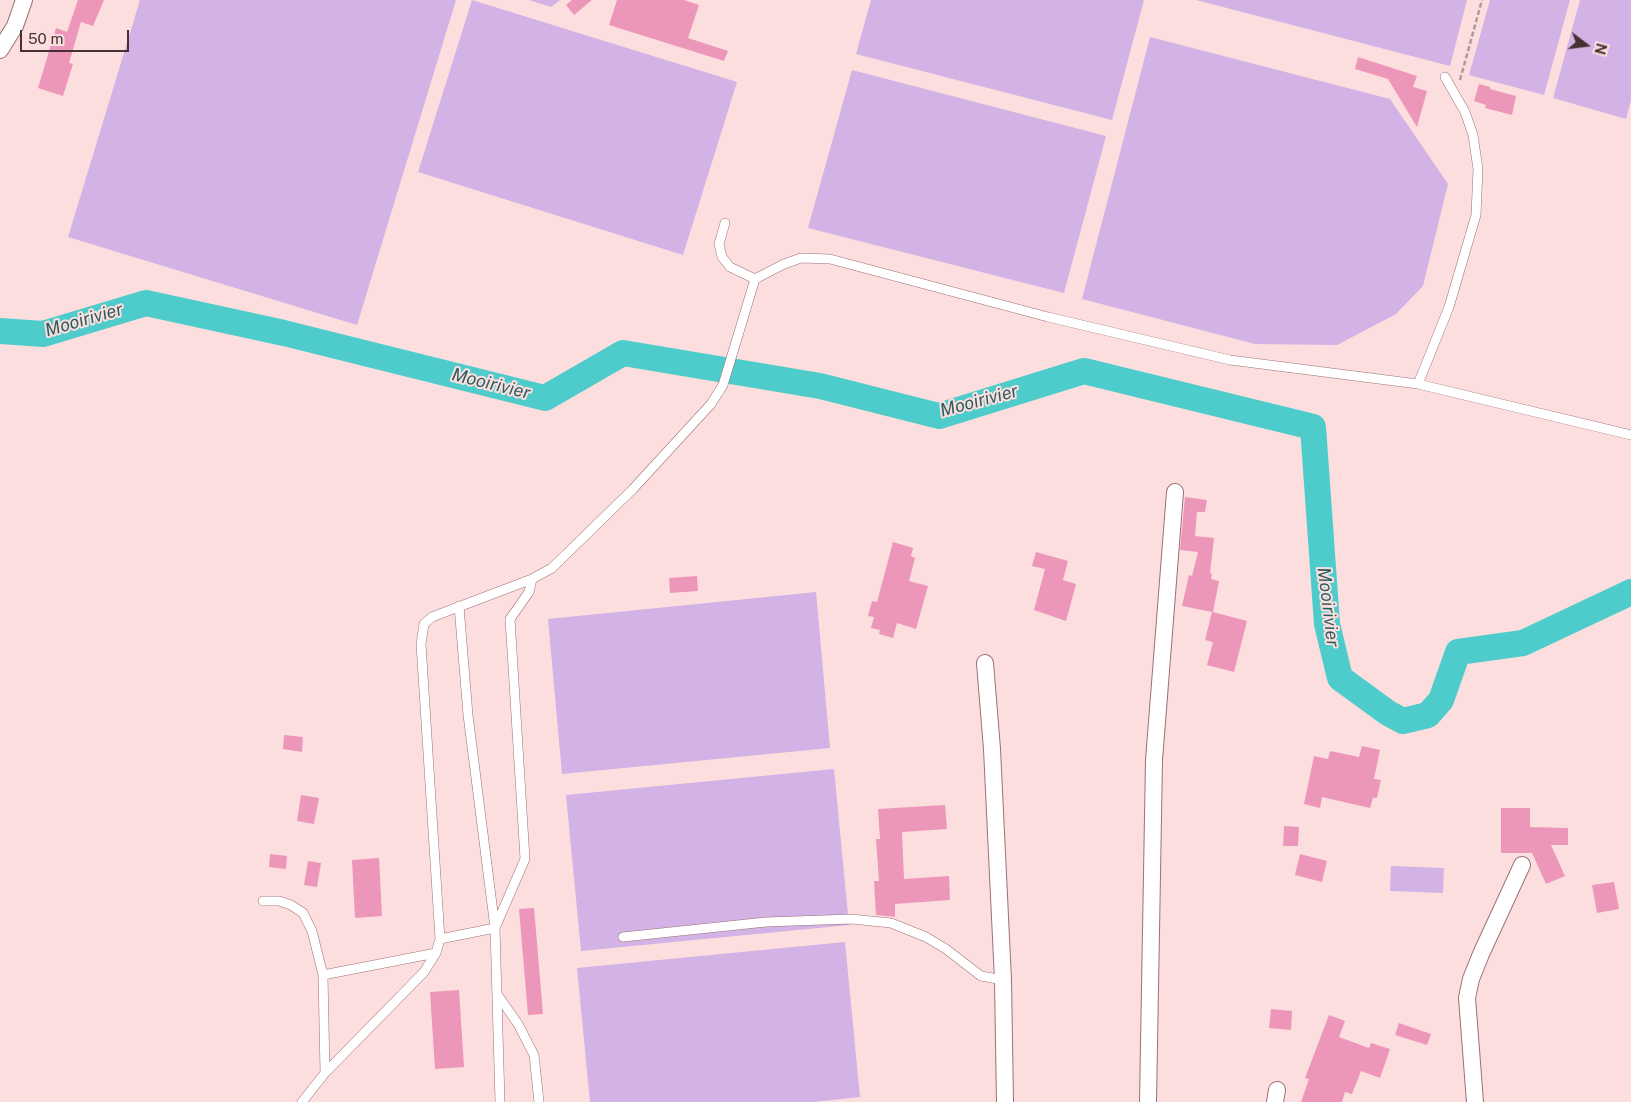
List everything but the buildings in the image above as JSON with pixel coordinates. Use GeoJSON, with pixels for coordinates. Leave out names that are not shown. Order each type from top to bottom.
{"type":"FeatureCollection","features":[{"type":"Feature","properties":{"kind":"street"},"geometry":{"type":"LineString","coordinates":[[0,50],[15,26],[24,0]]}},
{"type":"Feature","properties":{"kind":"street"},"geometry":{"type":"LineString","coordinates":[[1148,1102],[1154,760],[1175,492]]}},
{"type":"Feature","properties":{"kind":"street"},"geometry":{"type":"LineString","coordinates":[[985,663],[992,749],[1003,980],[1006,1102]]}},
{"type":"Feature","properties":{"kind":"street"},"geometry":{"type":"LineString","coordinates":[[1475,1102],[1467,998],[1471,979],[1481,954],[1522,865]]}},
{"type":"Feature","properties":{"kind":"lane"},"geometry":{"type":"LineString","coordinates":[[1418,384],[1449,307],[1476,214],[1478,169],[1473,136],[1465,112],[1445,77]]}},
{"type":"Feature","properties":{"kind":"lane"},"geometry":{"type":"LineString","coordinates":[[725,223],[718,244],[722,257],[730,267],[756,279]]}},
{"type":"Feature","properties":{"kind":"lane"},"geometry":{"type":"LineString","coordinates":[[302,1102],[325,1073],[424,972],[436,953],[440,939],[421,644],[424,624],[432,617],[532,579],[552,568],[575,547],[711,404],[723,385],[733,346],[756,279],[784,264],[801,258],[830,259],[1048,317],[1230,360],[1418,384],[1631,435]]}},
{"type":"Feature","properties":{"kind":"lane"},"geometry":{"type":"LineString","coordinates":[[495,928],[525,859],[510,619],[529,592],[532,579]]}},
{"type":"Feature","properties":{"kind":"lane"},"geometry":{"type":"LineString","coordinates":[[459,606],[468,715],[495,928],[500,1102]]}},
{"type":"Feature","properties":{"kind":"lane"},"geometry":{"type":"LineString","coordinates":[[263,901],[279,901],[291,905],[303,913],[312,931],[323,974],[325,1073]]}},
{"type":"Feature","properties":{"kind":"lane"},"geometry":{"type":"LineString","coordinates":[[623,938],[766,922],[851,920],[891,924],[926,937],[946,949],[981,976],[1003,980]]}},
{"type":"Feature","properties":{"kind":"lane"},"geometry":{"type":"LineString","coordinates":[[440,939],[495,928]]}},
{"type":"Feature","properties":{"kind":"lane"},"geometry":{"type":"LineString","coordinates":[[323,974],[436,953]]}},
{"type":"Feature","properties":{"kind":"lane"},"geometry":{"type":"LineString","coordinates":[[497,994],[518,1024],[534,1055],[539,1102]]}},
{"type":"Feature","properties":{"kind":"path"},"geometry":{"type":"LineString","coordinates":[[1455,95],[1482,0]]}},
{"type":"Feature","properties":{"kind":"shaded area"},"geometry":{"type":"Polygon","coordinates":[[[140,0],[456,0],[357,325],[68,237],[140,0]]]}},
{"type":"Feature","properties":{"kind":"shaded area"},"geometry":{"type":"Polygon","coordinates":[[[472,0],[737,82],[683,255],[418,172],[472,0]]]}},
{"type":"Feature","properties":{"kind":"shaded area"},"geometry":{"type":"Polygon","coordinates":[[[529,0],[560,0],[551,7],[529,0]]]}},
{"type":"Feature","properties":{"kind":"shaded area"},"geometry":{"type":"Polygon","coordinates":[[[871,0],[1144,0],[1112,120],[856,54],[871,0]]]}},
{"type":"Feature","properties":{"kind":"shaded area"},"geometry":{"type":"Polygon","coordinates":[[[1196,0],[1467,0],[1450,66],[1196,0]]]}},
{"type":"Feature","properties":{"kind":"shaded area"},"geometry":{"type":"Polygon","coordinates":[[[1490,0],[1570,0],[1544,95],[1469,75],[1490,0]]]}},
{"type":"Feature","properties":{"kind":"shaded area"},"geometry":{"type":"Polygon","coordinates":[[[1580,0],[1631,0],[1631,100],[1626,119],[1553,98],[1580,0]]]}},
{"type":"Feature","properties":{"kind":"shaded area"},"geometry":{"type":"Polygon","coordinates":[[[1150,37],[1390,99],[1448,184],[1423,286],[1396,314],[1337,345],[1255,344],[1082,299],[1150,37]]]}},
{"type":"Feature","properties":{"kind":"shaded area"},"geometry":{"type":"Polygon","coordinates":[[[852,70],[1106,136],[1064,293],[808,228],[852,70]]]}},
{"type":"Feature","properties":{"kind":"shaded area"},"geometry":{"type":"Polygon","coordinates":[[[816,592],[830,748],[562,774],[548,619],[816,592]]]}},
{"type":"Feature","properties":{"kind":"shaded area"},"geometry":{"type":"Polygon","coordinates":[[[834,769],[849,925],[581,951],[566,795],[834,769]]]}},
{"type":"Feature","properties":{"kind":"shaded area"},"geometry":{"type":"Polygon","coordinates":[[[1391,866],[1444,868],[1443,893],[1390,891],[1391,866]]]}},
{"type":"Feature","properties":{"kind":"shaded area"},"geometry":{"type":"Polygon","coordinates":[[[845,942],[860,1097],[813,1102],[590,1102],[577,968],[845,942]]]}},
{"type":"Feature","properties":{"kind":"waterway","name":"Mooirivier"},"geometry":{"type":"LineString","coordinates":[[0,331],[43,334],[146,303],[284,333],[545,398],[623,353],[820,386],[939,416],[1084,371],[1313,427],[1327,624],[1340,678],[1388,713],[1403,721],[1428,715],[1441,700],[1458,652],[1523,643],[1631,592]]}}]}
